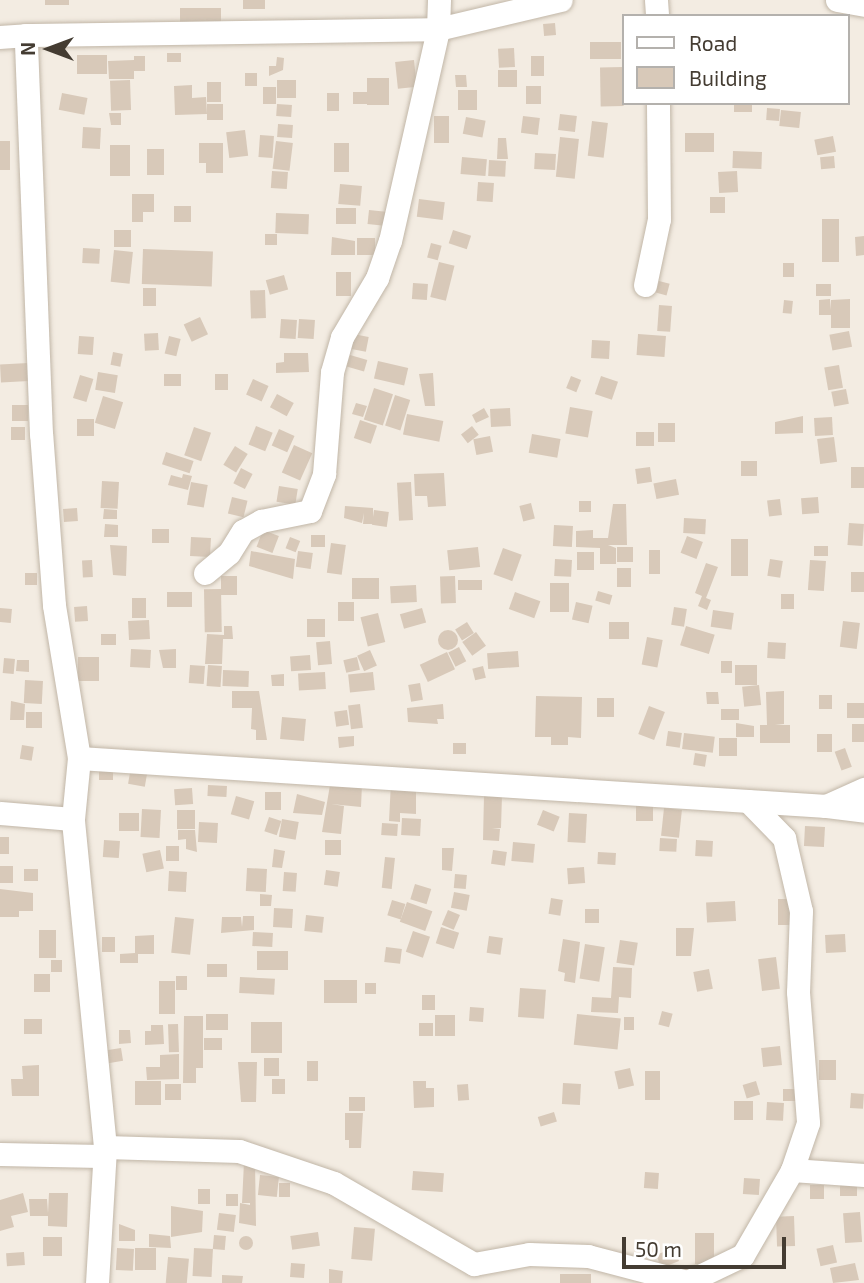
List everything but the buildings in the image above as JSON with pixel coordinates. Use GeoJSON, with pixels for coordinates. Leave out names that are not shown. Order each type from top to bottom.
{"type":"FeatureCollection","features":[{"type":"Feature","properties":{"kind":"street"},"geometry":{"type":"LineString","coordinates":[[205,573],[229,553],[243,531],[261,521],[310,510],[324,474],[332,372],[342,337],[377,278],[390,240],[438,29],[439,0]]}},
{"type":"Feature","properties":{"kind":"street"},"geometry":{"type":"LineString","coordinates":[[0,37],[438,29],[561,0]]}},
{"type":"Feature","properties":{"kind":"street"},"geometry":{"type":"LineString","coordinates":[[837,0],[864,5]]}},
{"type":"Feature","properties":{"kind":"street"},"geometry":{"type":"LineString","coordinates":[[26,35],[43,460],[57,632],[79,758],[73,819],[103,1152],[97,1283]]}},
{"type":"Feature","properties":{"kind":"street"},"geometry":{"type":"LineString","coordinates":[[645,285],[659,219],[658,105]]}},
{"type":"Feature","properties":{"kind":"street"},"geometry":{"type":"LineString","coordinates":[[79,758],[748,800],[864,811]]}},
{"type":"Feature","properties":{"kind":"street"},"geometry":{"type":"LineString","coordinates":[[826,806],[864,789]]}},
{"type":"Feature","properties":{"kind":"street"},"geometry":{"type":"LineString","coordinates":[[0,1154],[239,1151],[334,1184],[474,1264],[529,1254],[588,1256],[687,1282],[743,1255],[792,1170],[808,1123],[798,992],[801,911],[784,838],[748,800]]}},
{"type":"Feature","properties":{"kind":"street"},"geometry":{"type":"LineString","coordinates":[[0,813],[73,819]]}},
{"type":"Feature","properties":{"kind":"street"},"geometry":{"type":"LineString","coordinates":[[792,1170],[864,1175]]}}]}
